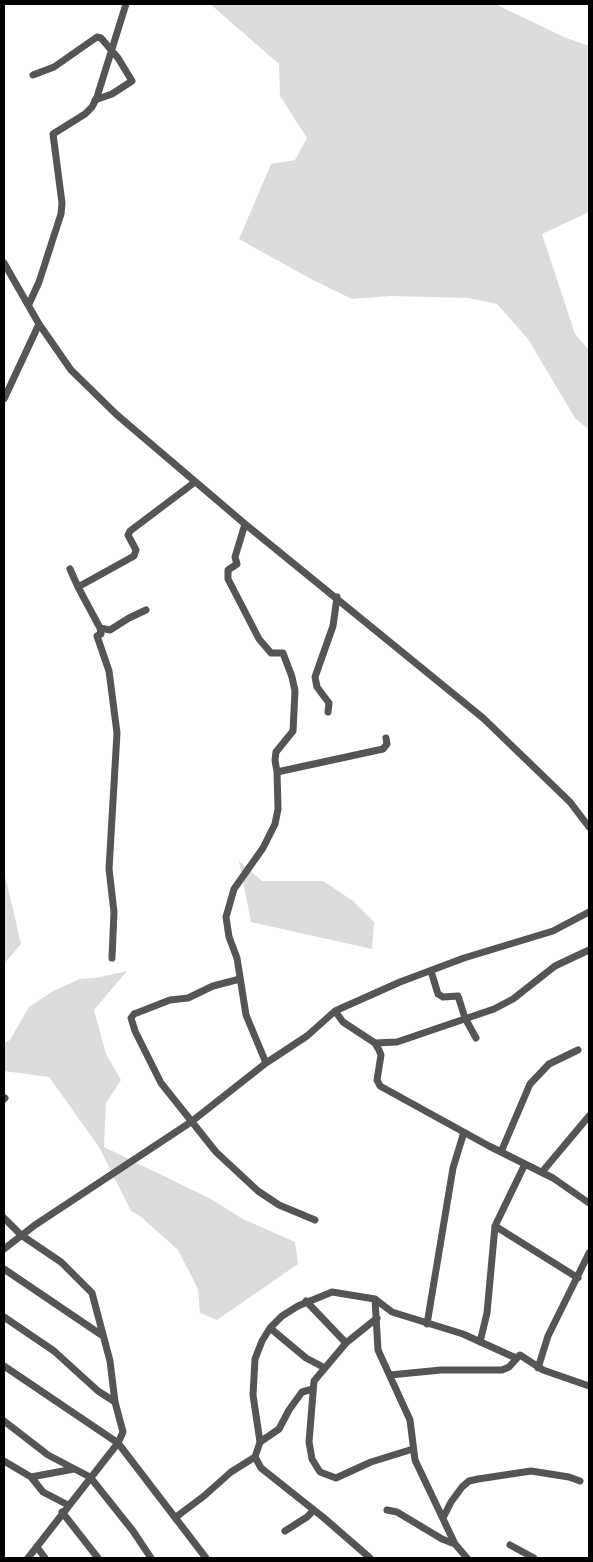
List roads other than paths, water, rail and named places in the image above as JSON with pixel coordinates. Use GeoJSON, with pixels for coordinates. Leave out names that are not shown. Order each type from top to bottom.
{"type":"FeatureCollection","features":[{"type":"Feature","properties":{"kind":"street"},"geometry":{"type":"LineString","coordinates":[[29,304],[39,282],[61,214],[62,203],[53,134],[85,114],[95,100],[126,4]]}},
{"type":"Feature","properties":{"kind":"street"},"geometry":{"type":"LineString","coordinates":[[33,75],[71,57],[97,37],[104,40],[132,82],[112,94],[95,100]]}},
{"type":"Feature","properties":{"kind":"street"},"geometry":{"type":"LineString","coordinates":[[4,263],[39,324],[78,376],[117,415],[245,524],[484,718],[570,802],[589,827]]}},
{"type":"Feature","properties":{"kind":"street"},"geometry":{"type":"LineString","coordinates":[[4,399],[39,324]]}},
{"type":"Feature","properties":{"kind":"street"},"geometry":{"type":"LineString","coordinates":[[78,587],[134,556],[136,550],[128,535],[130,531],[195,482]]}},
{"type":"Feature","properties":{"kind":"street"},"geometry":{"type":"LineString","coordinates":[[245,524],[235,557],[237,564],[228,570],[228,579],[259,639],[271,653],[283,653],[295,691],[293,731],[276,752],[278,809],[270,836],[243,873],[227,907],[226,927],[237,958],[246,1015],[266,1063]]}},
{"type":"Feature","properties":{"kind":"street"},"geometry":{"type":"LineString","coordinates":[[70,568],[100,628],[100,634],[97,636],[109,671],[117,733],[109,869],[114,912],[112,958]]}},
{"type":"Feature","properties":{"kind":"street"},"geometry":{"type":"LineString","coordinates":[[328,712],[329,703],[317,687],[315,677],[333,626],[337,597]]}},
{"type":"Feature","properties":{"kind":"street"},"geometry":{"type":"LineString","coordinates":[[100,628],[110,630],[146,610]]}},
{"type":"Feature","properties":{"kind":"street"},"geometry":{"type":"LineString","coordinates":[[277,772],[383,749],[387,744],[386,738]]}},
{"type":"Feature","properties":{"kind":"street"},"geometry":{"type":"LineString","coordinates":[[4,1249],[21,1234],[191,1122],[266,1063],[307,1036],[335,1011],[431,971],[554,930],[589,912]]}},
{"type":"Feature","properties":{"kind":"street"},"geometry":{"type":"LineString","coordinates":[[375,1043],[397,1042],[494,1009],[513,999],[555,966],[589,950]]}},
{"type":"Feature","properties":{"kind":"street"},"geometry":{"type":"LineString","coordinates":[[431,971],[438,994],[443,997],[458,996],[465,1018],[476,1038]]}},
{"type":"Feature","properties":{"kind":"street"},"geometry":{"type":"LineString","coordinates":[[240,979],[213,986],[188,998],[170,1000],[150,1010],[138,1012],[131,1018],[142,1049],[161,1083],[216,1152],[258,1191],[280,1205],[315,1220]]}},
{"type":"Feature","properties":{"kind":"street"},"geometry":{"type":"LineString","coordinates":[[335,1011],[349,1026],[375,1043],[381,1055],[377,1080],[380,1086],[501,1152],[542,1172],[589,1203]]}},
{"type":"Feature","properties":{"kind":"street"},"geometry":{"type":"LineString","coordinates":[[501,1152],[530,1084],[549,1064],[578,1050]]}},
{"type":"Feature","properties":{"kind":"street"},"geometry":{"type":"LineString","coordinates":[[542,1172],[589,1116]]}},
{"type":"Feature","properties":{"kind":"street"},"geometry":{"type":"LineString","coordinates":[[427,1324],[452,1168],[464,1132]]}},
{"type":"Feature","properties":{"kind":"street"},"geometry":{"type":"LineString","coordinates":[[480,1342],[487,1313],[495,1226],[524,1164]]}},
{"type":"Feature","properties":{"kind":"street"},"geometry":{"type":"LineString","coordinates":[[4,1218],[21,1234],[62,1262],[88,1288],[98,1312],[110,1361],[115,1402],[123,1432],[118,1444],[62,1512],[28,1558]]}},
{"type":"Feature","properties":{"kind":"street"},"geometry":{"type":"LineString","coordinates":[[495,1226],[578,1278]]}},
{"type":"Feature","properties":{"kind":"street"},"geometry":{"type":"LineString","coordinates":[[538,1368],[548,1336],[589,1253]]}},
{"type":"Feature","properties":{"kind":"street"},"geometry":{"type":"LineString","coordinates":[[4,1269],[103,1336]]}},
{"type":"Feature","properties":{"kind":"street"},"geometry":{"type":"LineString","coordinates":[[176,1517],[204,1496],[230,1472],[255,1457],[260,1442],[254,1407],[253,1383],[258,1349],[270,1328],[290,1311],[306,1302],[332,1292],[375,1299],[392,1312],[463,1334],[516,1358],[520,1356],[538,1368],[589,1386]]}},
{"type":"Feature","properties":{"kind":"street"},"geometry":{"type":"LineString","coordinates":[[375,1299],[378,1350],[410,1420],[413,1449],[423,1481],[455,1544],[467,1558]]}},
{"type":"Feature","properties":{"kind":"street"},"geometry":{"type":"LineString","coordinates":[[306,1302],[346,1343]]}},
{"type":"Feature","properties":{"kind":"street"},"geometry":{"type":"LineString","coordinates":[[4,1318],[54,1351],[98,1391],[115,1402]]}},
{"type":"Feature","properties":{"kind":"street"},"geometry":{"type":"LineString","coordinates":[[377,1318],[346,1343],[314,1381],[309,1442],[312,1459],[325,1476],[336,1478],[371,1462],[413,1449]]}},
{"type":"Feature","properties":{"kind":"street"},"geometry":{"type":"LineString","coordinates":[[270,1328],[306,1358],[325,1368]]}},
{"type":"Feature","properties":{"kind":"street"},"geometry":{"type":"LineString","coordinates":[[390,1375],[441,1370],[502,1370],[509,1367],[520,1356]]}},
{"type":"Feature","properties":{"kind":"street"},"geometry":{"type":"LineString","coordinates":[[4,1366],[118,1444],[138,1467],[158,1498],[176,1517],[206,1558]]}},
{"type":"Feature","properties":{"kind":"street"},"geometry":{"type":"LineString","coordinates":[[260,1442],[279,1429],[289,1410],[302,1392],[313,1389]]}},
{"type":"Feature","properties":{"kind":"street"},"geometry":{"type":"LineString","coordinates":[[4,1421],[48,1455],[90,1477],[133,1531],[151,1558]]}},
{"type":"Feature","properties":{"kind":"street"},"geometry":{"type":"LineString","coordinates":[[255,1457],[261,1468],[370,1558]]}},
{"type":"Feature","properties":{"kind":"street"},"geometry":{"type":"LineString","coordinates":[[4,1461],[31,1477],[43,1492],[68,1505]]}},
{"type":"Feature","properties":{"kind":"street"},"geometry":{"type":"LineString","coordinates":[[31,1477],[75,1469]]}},
{"type":"Feature","properties":{"kind":"street"},"geometry":{"type":"LineString","coordinates":[[443,1518],[451,1502],[469,1481],[531,1471],[569,1477],[580,1482]]}},
{"type":"Feature","properties":{"kind":"street"},"geometry":{"type":"LineString","coordinates":[[285,1530],[307,1517],[314,1510]]}},
{"type":"Feature","properties":{"kind":"street"},"geometry":{"type":"LineString","coordinates":[[387,1510],[397,1512],[442,1539],[455,1544]]}},
{"type":"Feature","properties":{"kind":"street"},"geometry":{"type":"LineString","coordinates":[[62,1512],[98,1558]]}},
{"type":"Feature","properties":{"kind":"street"},"geometry":{"type":"LineString","coordinates":[[510,1545],[533,1558]]}},
{"type":"Feature","properties":{"kind":"street"},"geometry":{"type":"LineString","coordinates":[[37,1546],[45,1558]]}}]}
